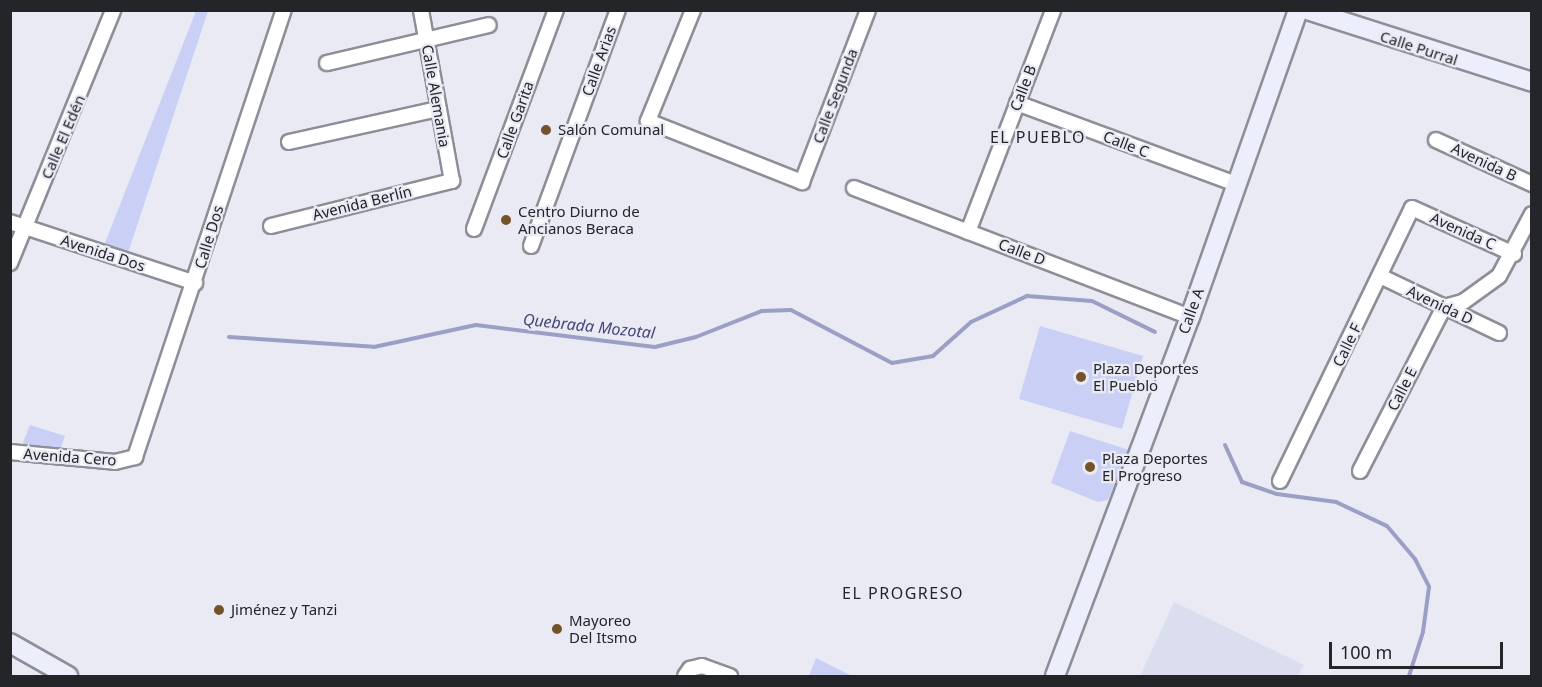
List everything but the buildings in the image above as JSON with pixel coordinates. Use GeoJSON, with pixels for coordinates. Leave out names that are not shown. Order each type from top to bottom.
{"type":"FeatureCollection","features":[{"type":"Feature","properties":{"kind":"street","name":"Calle El Edén"},"geometry":{"type":"LineString","coordinates":[[10,263],[113,10]]}},
{"type":"Feature","properties":{"kind":"street","name":"Calle Dos"},"geometry":{"type":"LineString","coordinates":[[130,461],[139,448],[195,284],[284,10]]}},
{"type":"Feature","properties":{"kind":"street","name":"Calle Alemania"},"geometry":{"type":"LineString","coordinates":[[421,10],[452,180]]}},
{"type":"Feature","properties":{"kind":"street","name":"Calle Garita"},"geometry":{"type":"LineString","coordinates":[[474,229],[556,10]]}},
{"type":"Feature","properties":{"kind":"street","name":"Calle Arias"},"geometry":{"type":"LineString","coordinates":[[531,246],[618,10]]}},
{"type":"Feature","properties":{"kind":"street","name":"Calle Segunda"},"geometry":{"type":"LineString","coordinates":[[693,10],[648,120],[802,182],[868,10]]}},
{"type":"Feature","properties":{"kind":"street","name":"Calle B"},"geometry":{"type":"LineString","coordinates":[[968,232],[1053,10]]}},
{"type":"Feature","properties":{"kind":"street","name":"Calle A"},"geometry":{"type":"LineString","coordinates":[[1055,676],[1190,317],[1298,10]]}},
{"type":"Feature","properties":{"kind":"street","name":"Calle Purral"},"geometry":{"type":"LineString","coordinates":[[1319,12],[1532,82]]}},
{"type":"Feature","properties":{"kind":"street"},"geometry":{"type":"LineString","coordinates":[[327,63],[489,25]]}},
{"type":"Feature","properties":{"kind":"street","name":"Calle C"},"geometry":{"type":"LineString","coordinates":[[1017,103],[1236,184]]}},
{"type":"Feature","properties":{"kind":"street"},"geometry":{"type":"LineString","coordinates":[[289,142],[438,109]]}},
{"type":"Feature","properties":{"kind":"street","name":"Avenida B"},"geometry":{"type":"LineString","coordinates":[[1436,140],[1532,184]]}},
{"type":"Feature","properties":{"kind":"street","name":"Avenida Berlín"},"geometry":{"type":"LineString","coordinates":[[271,226],[452,180]]}},
{"type":"Feature","properties":{"kind":"street","name":"Calle D"},"geometry":{"type":"LineString","coordinates":[[854,188],[1190,317]]}},
{"type":"Feature","properties":{"kind":"street","name":"Avenida C"},"geometry":{"type":"LineString","coordinates":[[1412,208],[1514,254]]}},
{"type":"Feature","properties":{"kind":"street","name":"Calle F"},"geometry":{"type":"LineString","coordinates":[[1280,481],[1412,208]]}},
{"type":"Feature","properties":{"kind":"street"},"geometry":{"type":"LineString","coordinates":[[1444,307],[1463,303],[1483,291],[1514,254],[1532,214]]}},
{"type":"Feature","properties":{"kind":"street","name":"Avenida Dos"},"geometry":{"type":"LineString","coordinates":[[10,222],[195,284]]}},
{"type":"Feature","properties":{"kind":"street","name":"Avenida D"},"geometry":{"type":"LineString","coordinates":[[1380,276],[1499,333]]}},
{"type":"Feature","properties":{"kind":"street","name":"Calle E"},"geometry":{"type":"LineString","coordinates":[[1359,471],[1444,307]]}},
{"type":"Feature","properties":{"kind":"street","name":"Avenida Cero"},"geometry":{"type":"LineString","coordinates":[[10,453],[130,461]]}},
{"type":"Feature","properties":{"kind":"street"},"geometry":{"type":"LineString","coordinates":[[12,646],[68,676]]}},
{"type":"Feature","properties":{"kind":"street"},"geometry":{"type":"LineString","coordinates":[[685,676],[690,669],[702,666],[724,674]]}},
{"type":"Feature","properties":{"kind":"shaded area"},"geometry":{"type":"Polygon","coordinates":[[[196,11],[208,11],[127,256],[103,248],[196,11]]]}},
{"type":"Feature","properties":{"kind":"shaded area","name":"Plaza Deportes El Pueblo"},"geometry":{"type":"Polygon","coordinates":[[[1040,326],[1143,356],[1122,429],[1019,399],[1040,326]]]}},
{"type":"Feature","properties":{"kind":"shaded area"},"geometry":{"type":"Polygon","coordinates":[[[30,425],[65,436],[59,453],[20,450],[30,425]]]}},
{"type":"Feature","properties":{"kind":"shaded area","name":"Plaza Deportes El Progreso"},"geometry":{"type":"Polygon","coordinates":[[[1070,431],[1129,450],[1108,500],[1098,502],[1051,483],[1070,431]]]}},
{"type":"Feature","properties":{"kind":"shaded area"},"geometry":{"type":"Polygon","coordinates":[[[1174,602],[1304,665],[1298,676],[1140,676],[1174,602]]]}},
{"type":"Feature","properties":{"kind":"shaded area"},"geometry":{"type":"Polygon","coordinates":[[[816,658],[852,676],[809,676],[816,658]]]}},
{"type":"Feature","properties":{"kind":"waterway","name":"Quebrada Mozotal"},"geometry":{"type":"LineString","coordinates":[[229,337],[374,347],[476,325],[655,347],[696,337],[762,311],[791,310],[892,363],[933,356],[971,322],[1027,296],[1092,301],[1155,332]]}},
{"type":"Feature","properties":{"kind":"waterway","name":"Quebrada Mozotal"},"geometry":{"type":"LineString","coordinates":[[1225,445],[1242,482],[1277,494],[1336,502],[1387,526],[1415,559],[1429,587],[1423,632],[1409,676]]}},
{"type":"Feature","properties":{"kind":"place","name":"Salón Comunal"},"geometry":{"type":"Point","coordinates":[546,130]}},
{"type":"Feature","properties":{"kind":"place","name":"Centro Diurno de Ancianos Beraca"},"geometry":{"type":"Point","coordinates":[506,220]}},
{"type":"Feature","properties":{"kind":"place","name":"Plaza Deportes El Pueblo"},"geometry":{"type":"Point","coordinates":[1081,377]}},
{"type":"Feature","properties":{"kind":"place","name":"Plaza Deportes El Progreso"},"geometry":{"type":"Point","coordinates":[1090,467]}},
{"type":"Feature","properties":{"kind":"place","name":"Jiménez y Tanzi"},"geometry":{"type":"Point","coordinates":[219,610]}},
{"type":"Feature","properties":{"kind":"place","name":"Mayoreo Del Itsmo"},"geometry":{"type":"Point","coordinates":[557,629]}},
{"type":"Feature","properties":{"kind":"district","name":"EL PUEBLO"},"geometry":{"type":"Point","coordinates":[1038,137]}},
{"type":"Feature","properties":{"kind":"district","name":"EL PROGRESO"},"geometry":{"type":"Point","coordinates":[903,593]}}]}
